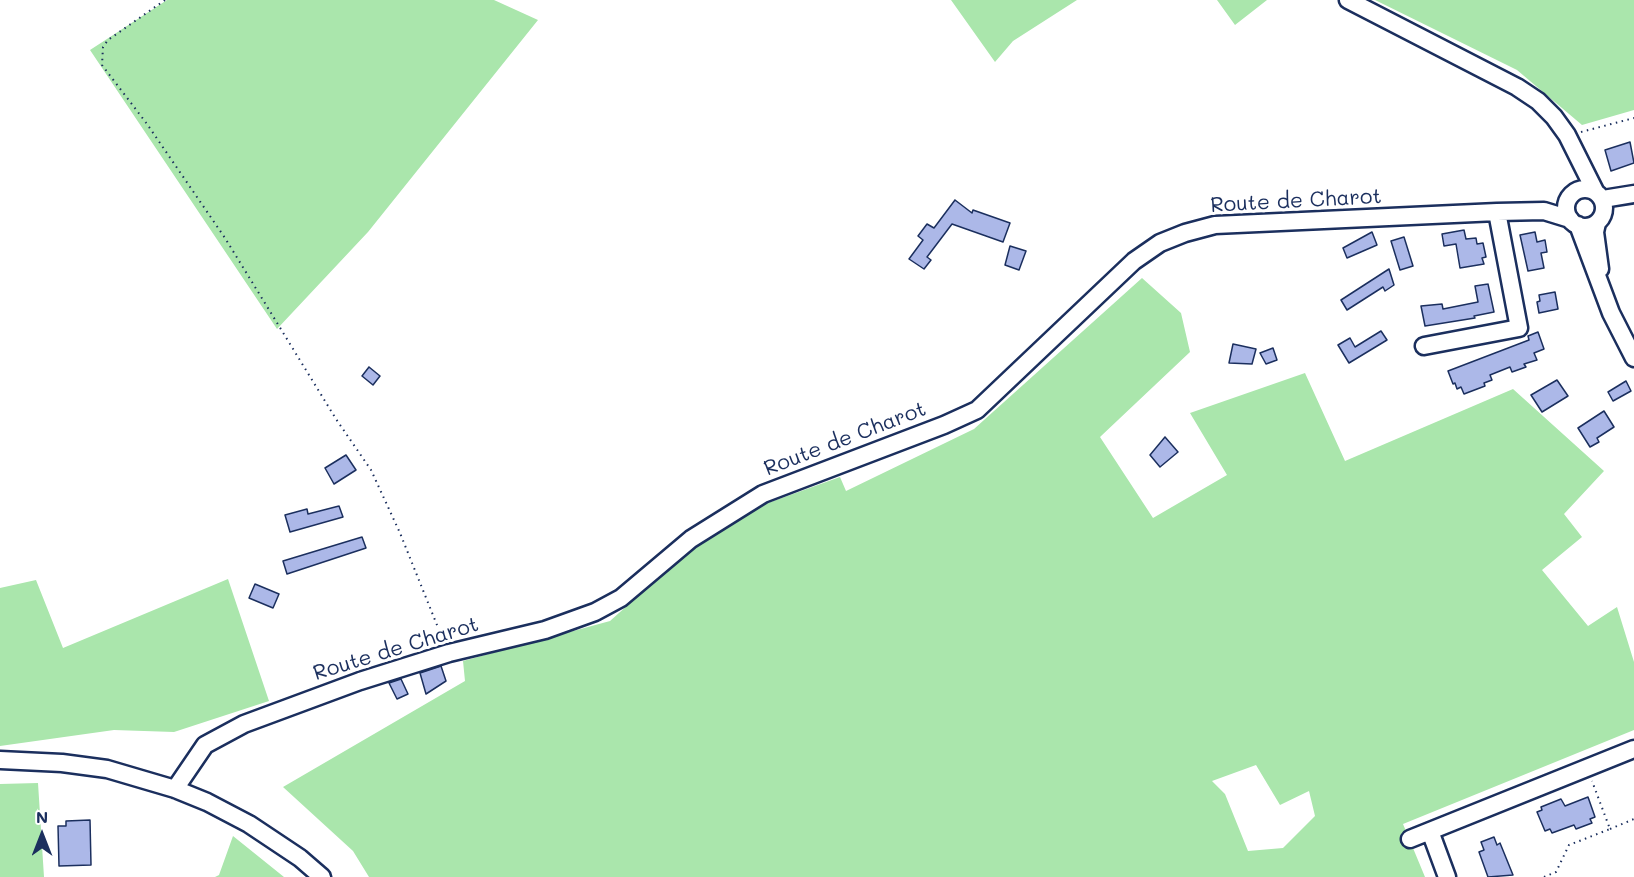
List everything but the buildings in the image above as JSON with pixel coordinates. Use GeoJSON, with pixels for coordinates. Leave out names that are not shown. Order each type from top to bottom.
{"type":"FeatureCollection","features":[{"type":"Feature","properties":{"kind":"street"},"geometry":{"type":"LineString","coordinates":[[1348,0],[1517,87],[1538,101],[1567,135],[1574,153],[1599,195],[1604,211],[1595,232],[1601,284]]}},
{"type":"Feature","properties":{"kind":"street"},"geometry":{"type":"LineString","coordinates":[[1574,153],[1572,210],[1611,313],[1634,358]]}},
{"type":"Feature","properties":{"kind":"street"},"geometry":{"type":"LineString","coordinates":[[1572,210],[1584,189],[1599,195],[1634,194]]}},
{"type":"Feature","properties":{"kind":"street","name":"Route de Charot"},"geometry":{"type":"LineString","coordinates":[[175,789],[205,745],[222,734],[360,681],[449,653],[545,630],[595,612],[621,598],[692,539],[763,494],[944,425],[977,410],[1134,261],[1160,243],[1215,225],[1572,210]]}},
{"type":"Feature","properties":{"kind":"street"},"geometry":{"type":"LineString","coordinates":[[1572,210],[1588,227],[1597,223]]}},
{"type":"Feature","properties":{"kind":"street"},"geometry":{"type":"LineString","coordinates":[[1424,346],[1519,328],[1497,213]]}},
{"type":"Feature","properties":{"kind":"street"},"geometry":{"type":"LineString","coordinates":[[1410,839],[1634,749]]}},
{"type":"Feature","properties":{"kind":"street"},"geometry":{"type":"LineString","coordinates":[[0,760],[62,763],[107,769],[175,789],[207,802],[249,824],[300,858],[322,877]]}},
{"type":"Feature","properties":{"kind":"street"},"geometry":{"type":"LineString","coordinates":[[1430,831],[1447,877]]}},
{"type":"Feature","properties":{"kind":"path"},"geometry":{"type":"LineString","coordinates":[[165,0],[108,40],[103,47],[102,65],[147,124],[225,238],[336,419],[371,470],[400,533],[449,653]]}},
{"type":"Feature","properties":{"kind":"path"},"geometry":{"type":"LineString","coordinates":[[1567,135],[1634,118]]}},
{"type":"Feature","properties":{"kind":"path"},"geometry":{"type":"LineString","coordinates":[[1587,768],[1610,829]]}},
{"type":"Feature","properties":{"kind":"path"},"geometry":{"type":"LineString","coordinates":[[1544,877],[1556,872],[1569,845],[1634,819]]}},
{"type":"Feature","properties":{"kind":"green space"},"geometry":{"type":"Polygon","coordinates":[[[167,0],[494,0],[538,20],[368,232],[277,329],[90,50],[167,0]]]}},
{"type":"Feature","properties":{"kind":"green space"},"geometry":{"type":"Polygon","coordinates":[[[951,0],[1077,0],[1013,41],[995,62],[951,0]]]}},
{"type":"Feature","properties":{"kind":"green space"},"geometry":{"type":"Polygon","coordinates":[[[1217,0],[1267,0],[1235,25],[1217,0]]]}},
{"type":"Feature","properties":{"kind":"green space"},"geometry":{"type":"Polygon","coordinates":[[[1375,0],[1634,0],[1634,110],[1582,125],[1517,70],[1375,0]]]}},
{"type":"Feature","properties":{"kind":"green space"},"geometry":{"type":"Polygon","coordinates":[[[1142,278],[1181,313],[1190,352],[1100,437],[1153,518],[1227,475],[1190,413],[1305,373],[1345,461],[1513,389],[1604,471],[1564,514],[1582,537],[1542,570],[1588,626],[1617,607],[1634,662],[1634,730],[1403,824],[1425,877],[369,877],[353,851],[283,787],[465,681],[463,661],[610,621],[685,554],[754,508],[840,477],[846,491],[974,429],[1142,278]],[[1256,765],[1212,781],[1225,794],[1248,851],[1283,848],[1315,816],[1309,791],[1280,805],[1256,765]]]}},
{"type":"Feature","properties":{"kind":"green space"},"geometry":{"type":"Polygon","coordinates":[[[228,579],[269,701],[174,732],[114,730],[0,746],[0,588],[36,580],[63,648],[228,579]]]}},
{"type":"Feature","properties":{"kind":"green space"},"geometry":{"type":"Polygon","coordinates":[[[38,783],[44,877],[0,877],[0,784],[38,783]]]}},
{"type":"Feature","properties":{"kind":"green space"},"geometry":{"type":"Polygon","coordinates":[[[233,836],[284,877],[215,877],[219,875],[233,836]]]}}]}
